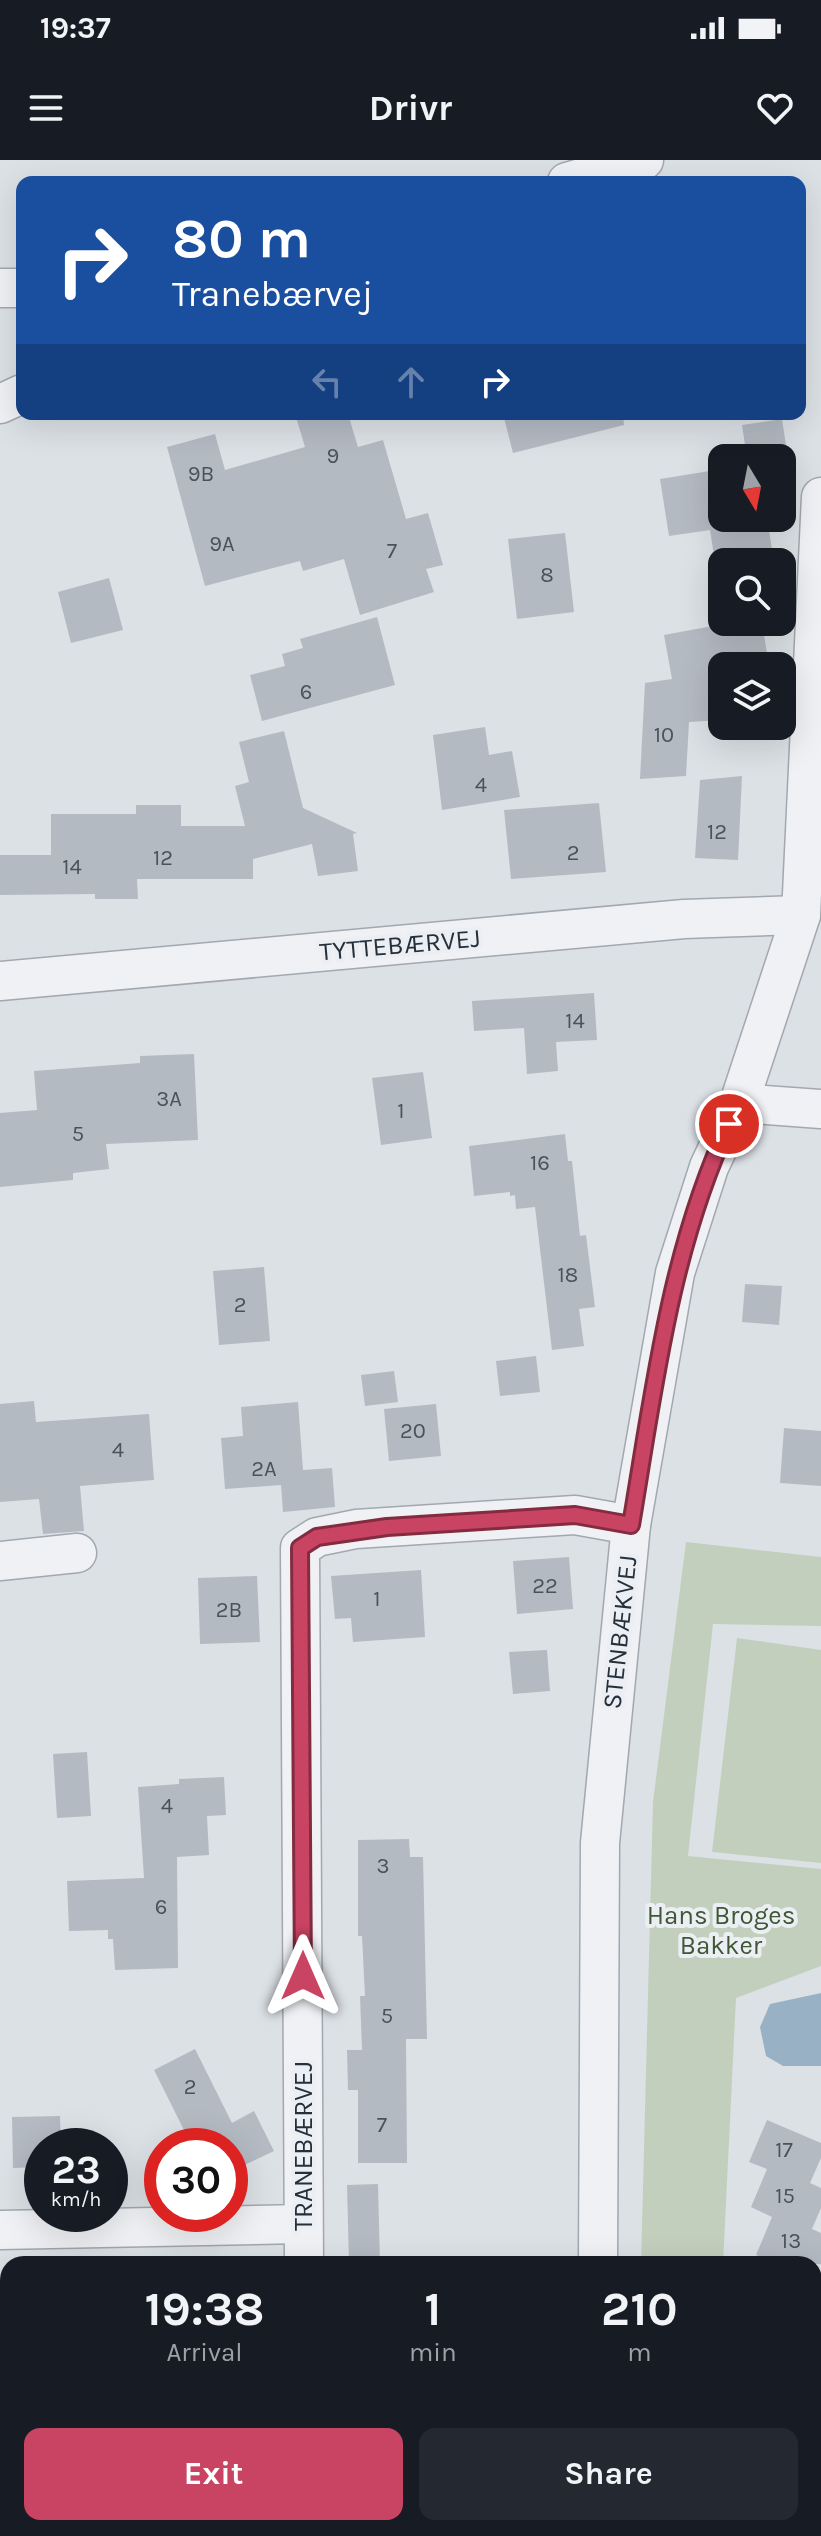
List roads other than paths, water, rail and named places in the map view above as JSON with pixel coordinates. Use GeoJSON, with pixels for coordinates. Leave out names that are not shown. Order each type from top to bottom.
{"type":"FeatureCollection","features":[{"type":"Feature","properties":{"kind":"street"},"geometry":{"type":"LineString","coordinates":[[588,172],[644,160]]}},
{"type":"Feature","properties":{"kind":"street","name":"STENBÆKVEJ"},"geometry":{"type":"LineString","coordinates":[[598,2256],[600,1843],[631,1525],[675,1273],[709,1167],[739,1103],[801,915],[821,497]]}},
{"type":"Feature","properties":{"kind":"street","name":"TYTTEBÆRVEJ"},"geometry":{"type":"LineString","coordinates":[[0,981],[684,919],[801,915]]}},
{"type":"Feature","properties":{"kind":"street"},"geometry":{"type":"LineString","coordinates":[[739,1103],[821,1109]]}},
{"type":"Feature","properties":{"kind":"street","name":"TRANEBÆRVEJ"},"geometry":{"type":"LineString","coordinates":[[304,2256],[300,1548],[317,1537],[372,1528],[575,1515],[631,1525]]}},
{"type":"Feature","properties":{"kind":"street"},"geometry":{"type":"LineString","coordinates":[[0,1561],[77,1553]]}},
{"type":"Feature","properties":{"kind":"street"},"geometry":{"type":"LineString","coordinates":[[0,2230],[303,2224]]}},
{"type":"Feature","properties":{"kind":"water"},"geometry":{"type":"Polygon","coordinates":[[[821,1993],[821,2066],[783,2066],[766,2056],[760,2027],[770,2004],[821,1993]]]}},
{"type":"Feature","properties":{"kind":"park label","name":"Hans Broges Bakker"},"geometry":{"type":"Point","coordinates":[721,1930]}}]}
